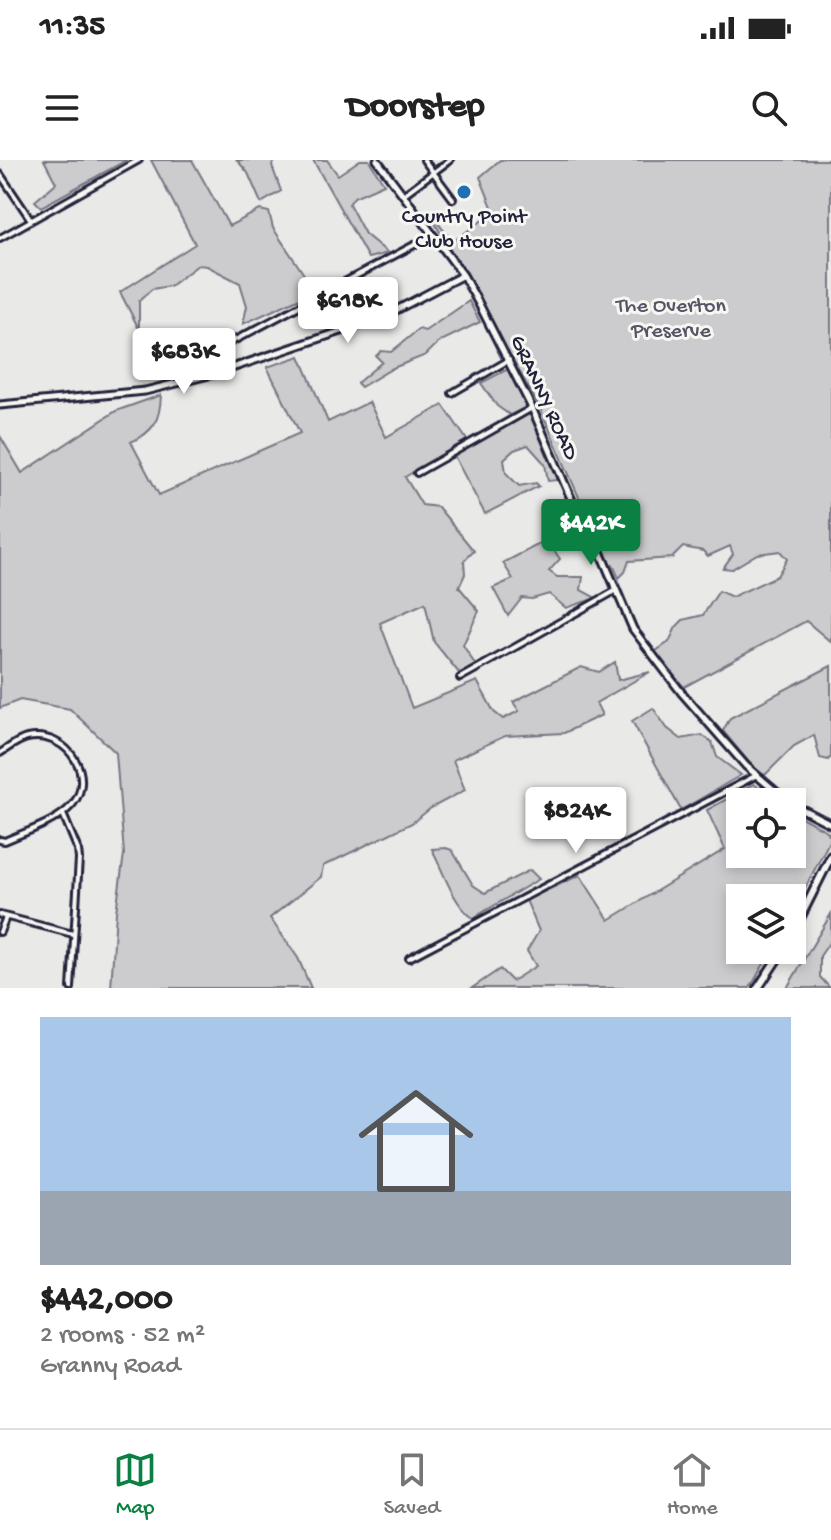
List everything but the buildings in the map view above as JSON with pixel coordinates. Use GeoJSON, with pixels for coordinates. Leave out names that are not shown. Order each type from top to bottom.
{"type":"FeatureCollection","features":[{"type":"Feature","properties":{"kind":"main road"},"geometry":{"type":"LineString","coordinates":[[806,906],[831,856]]}},
{"type":"Feature","properties":{"kind":"main road"},"geometry":{"type":"LineString","coordinates":[[758,988],[774,964]]}},
{"type":"Feature","properties":{"kind":"street"},"geometry":{"type":"LineString","coordinates":[[0,238],[139,160]]}},
{"type":"Feature","properties":{"kind":"street","name":"GRANNY ROAD"},"geometry":{"type":"LineString","coordinates":[[377,160],[463,275],[509,360],[633,629],[755,776],[771,788]]}},
{"type":"Feature","properties":{"kind":"street"},"geometry":{"type":"LineString","coordinates":[[424,160],[453,199]]}},
{"type":"Feature","properties":{"kind":"street"},"geometry":{"type":"LineString","coordinates":[[403,195],[450,160]]}},
{"type":"Feature","properties":{"kind":"street"},"geometry":{"type":"LineString","coordinates":[[0,174],[31,220]]}},
{"type":"Feature","properties":{"kind":"street"},"geometry":{"type":"LineString","coordinates":[[217,373],[207,355],[433,235]]}},
{"type":"Feature","properties":{"kind":"street"},"geometry":{"type":"LineString","coordinates":[[0,405],[145,391],[217,373],[383,317],[463,275]]}},
{"type":"Feature","properties":{"kind":"street"},"geometry":{"type":"LineString","coordinates":[[452,393],[509,360]]}},
{"type":"Feature","properties":{"kind":"street"},"geometry":{"type":"LineString","coordinates":[[417,473],[532,408]]}},
{"type":"Feature","properties":{"kind":"street"},"geometry":{"type":"LineString","coordinates":[[460,678],[615,591]]}},
{"type":"Feature","properties":{"kind":"street"},"geometry":{"type":"LineString","coordinates":[[0,753],[25,739],[41,737],[58,741],[70,750],[81,776],[78,794],[63,813],[5,841],[0,840]]}},
{"type":"Feature","properties":{"kind":"street"},"geometry":{"type":"LineString","coordinates":[[409,958],[755,776]]}},
{"type":"Feature","properties":{"kind":"street","name":"GRANNY ROAD"},"geometry":{"type":"LineString","coordinates":[[806,811],[831,824]]}},
{"type":"Feature","properties":{"kind":"street"},"geometry":{"type":"LineString","coordinates":[[63,813],[78,850],[79,879],[71,988]]}},
{"type":"Feature","properties":{"kind":"street"},"geometry":{"type":"LineString","coordinates":[[0,932],[3,916],[73,934]]}},
{"type":"Feature","properties":{"kind":"green space"},"geometry":{"type":"Polygon","coordinates":[[[44,160],[127,160],[41,207],[35,201],[56,183],[44,160]]]}},
{"type":"Feature","properties":{"kind":"green space"},"geometry":{"type":"Polygon","coordinates":[[[151,160],[192,160],[229,226],[260,210],[269,212],[273,228],[315,291],[243,324],[247,306],[240,283],[207,266],[198,265],[170,286],[152,289],[139,301],[139,329],[120,292],[195,244],[151,160]]]}},
{"type":"Feature","properties":{"kind":"green space"},"geometry":{"type":"Polygon","coordinates":[[[237,160],[275,160],[272,166],[281,191],[261,203],[248,173],[237,160]]]}},
{"type":"Feature","properties":{"kind":"green space"},"geometry":{"type":"Polygon","coordinates":[[[313,160],[327,160],[338,175],[360,160],[369,160],[384,184],[354,197],[349,204],[365,234],[388,253],[368,258],[313,160]]]}},
{"type":"Feature","properties":{"kind":"green space","name":"The Overton Preserve"},"geometry":{"type":"Polygon","coordinates":[[[500,160],[831,160],[831,642],[806,621],[684,687],[653,653],[669,642],[683,620],[703,615],[719,591],[732,597],[777,576],[787,559],[780,551],[757,554],[732,569],[723,568],[733,554],[730,546],[708,556],[703,551],[683,547],[672,558],[629,561],[619,578],[613,565],[609,566],[540,408],[428,211],[455,240],[494,212],[480,177],[500,160]]]}},
{"type":"Feature","properties":{"kind":"green space"},"geometry":{"type":"Polygon","coordinates":[[[469,301],[480,322],[439,342],[426,355],[393,368],[361,387],[357,383],[382,362],[376,356],[381,351],[391,352],[419,329],[425,331],[469,301]]]}},
{"type":"Feature","properties":{"kind":"green space"},"geometry":{"type":"Polygon","coordinates":[[[300,356],[328,422],[369,402],[386,437],[443,405],[467,440],[405,477],[422,505],[438,507],[474,551],[464,561],[465,574],[459,587],[479,611],[463,645],[476,666],[459,673],[434,642],[425,603],[380,623],[412,708],[477,681],[494,712],[503,719],[519,711],[513,702],[581,667],[599,672],[615,662],[618,680],[650,672],[596,703],[602,715],[564,733],[505,736],[453,760],[465,790],[431,808],[412,823],[323,866],[321,877],[270,918],[298,958],[311,988],[111,988],[124,854],[116,753],[70,709],[20,700],[0,708],[0,436],[22,473],[116,411],[161,395],[154,424],[131,442],[159,495],[300,433],[267,367],[300,356]]]}},
{"type":"Feature","properties":{"kind":"green space"},"geometry":{"type":"Polygon","coordinates":[[[508,369],[527,407],[510,415],[497,406],[481,383],[508,369]]]}},
{"type":"Feature","properties":{"kind":"green space"},"geometry":{"type":"Polygon","coordinates":[[[530,412],[558,480],[548,481],[545,464],[528,445],[514,450],[504,459],[506,473],[519,486],[536,483],[539,486],[485,514],[454,456],[530,412]]]}},
{"type":"Feature","properties":{"kind":"green space"},"geometry":{"type":"Polygon","coordinates":[[[547,540],[560,559],[549,571],[557,577],[583,577],[581,590],[596,598],[566,608],[549,594],[532,599],[522,598],[508,616],[493,588],[513,579],[503,563],[547,540]]]}},
{"type":"Feature","properties":{"kind":"green space"},"geometry":{"type":"Polygon","coordinates":[[[831,666],[831,757],[828,760],[820,758],[814,735],[794,746],[765,775],[757,772],[723,731],[730,718],[831,666]]]}},
{"type":"Feature","properties":{"kind":"green space"},"geometry":{"type":"Polygon","coordinates":[[[653,708],[667,728],[681,739],[702,735],[712,742],[717,757],[741,775],[681,810],[632,721],[653,708]]]}},
{"type":"Feature","properties":{"kind":"green space"},"geometry":{"type":"Polygon","coordinates":[[[726,799],[726,868],[806,868],[806,820],[827,831],[831,838],[806,886],[726,884],[726,964],[764,964],[750,988],[472,988],[500,969],[512,981],[536,966],[527,951],[539,931],[526,900],[580,875],[609,920],[725,849],[707,810],[726,799]]]}},
{"type":"Feature","properties":{"kind":"green space"},"geometry":{"type":"Polygon","coordinates":[[[432,849],[452,850],[473,885],[485,893],[530,870],[539,879],[473,918],[454,896],[432,849]]]}},
{"type":"Feature","properties":{"kind":"green space"},"geometry":{"type":"Polygon","coordinates":[[[831,914],[831,940],[820,956],[820,977],[830,988],[787,988],[801,964],[806,964],[806,956],[831,914]]]}},
{"type":"Feature","properties":{"kind":"place","name":"Country Point Club House"},"geometry":{"type":"Point","coordinates":[464,192]}}]}
